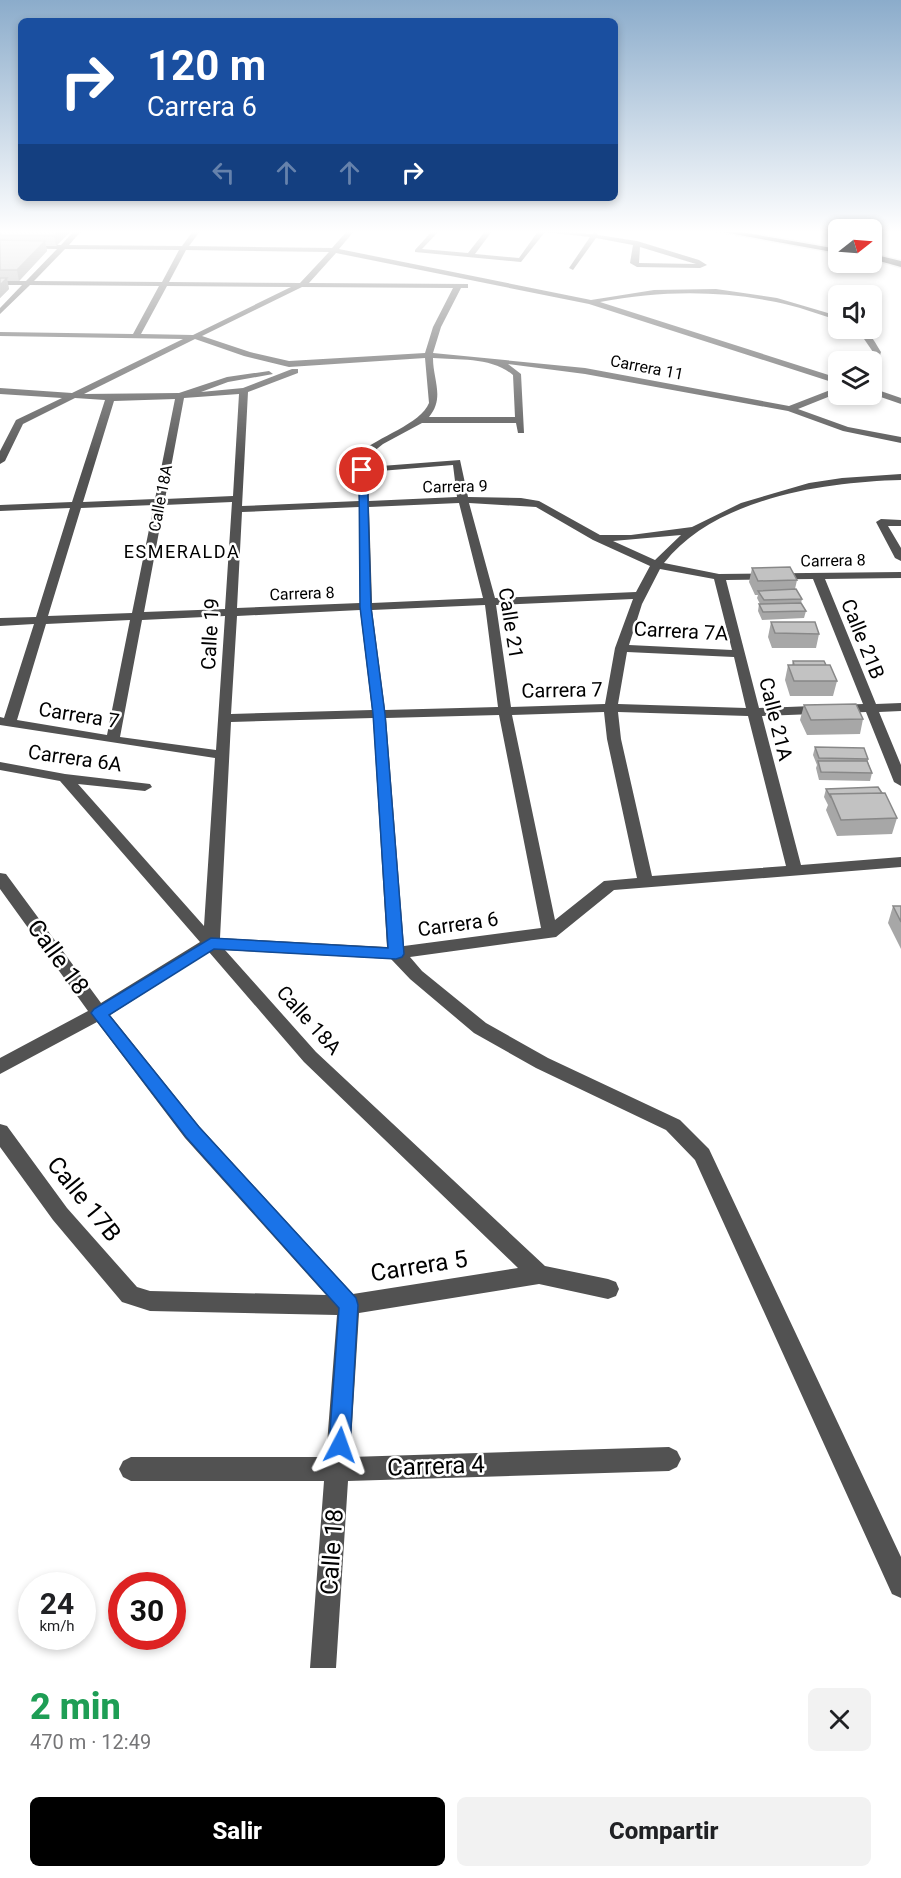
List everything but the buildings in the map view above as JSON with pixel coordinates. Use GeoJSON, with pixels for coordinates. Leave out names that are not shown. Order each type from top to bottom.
{"type":"FeatureCollection","features":[{"type":"Feature","properties":{"kind":"street"},"geometry":{"type":"LineString","coordinates":[[136,335],[151,308]]}},
{"type":"Feature","properties":{"kind":"street"},"geometry":{"type":"LineString","coordinates":[[0,461],[18,422],[255,308]]}},
{"type":"Feature","properties":{"kind":"street"},"geometry":{"type":"LineString","coordinates":[[447,308],[429,355],[433,390],[432,407],[421,420],[372,446],[363,455],[366,607],[379,714],[396,954],[416,975],[480,1028],[542,1063],[673,1125],[702,1155],[901,1585]]}},
{"type":"Feature","properties":{"kind":"street"},"geometry":{"type":"LineString","coordinates":[[609,308],[828,378]]}},
{"type":"Feature","properties":{"kind":"street"},"geometry":{"type":"LineString","coordinates":[[811,308],[828,314]]}},
{"type":"Feature","properties":{"kind":"street"},"geometry":{"type":"LineString","coordinates":[[0,334],[196,337],[267,359],[289,364],[310,364]]}},
{"type":"Feature","properties":{"kind":"street","name":"Carrera 11"},"geometry":{"type":"LineString","coordinates":[[310,364],[429,355],[480,358],[585,371],[790,409],[846,429],[901,440]]}},
{"type":"Feature","properties":{"kind":"street"},"geometry":{"type":"LineString","coordinates":[[480,358],[510,368],[517,374],[520,431]]}},
{"type":"Feature","properties":{"kind":"street"},"geometry":{"type":"LineString","coordinates":[[0,391],[110,398],[244,391],[310,364]]}},
{"type":"Feature","properties":{"kind":"street"},"geometry":{"type":"LineString","coordinates":[[180,396],[227,380],[295,371]]}},
{"type":"Feature","properties":{"kind":"street","name":"Calle 19"},"geometry":{"type":"LineString","coordinates":[[211,944],[244,391]]}},
{"type":"Feature","properties":{"kind":"street"},"geometry":{"type":"LineString","coordinates":[[790,409],[828,394]]}},
{"type":"Feature","properties":{"kind":"street"},"geometry":{"type":"LineString","coordinates":[[882,395],[901,401]]}},
{"type":"Feature","properties":{"kind":"street","name":"Calle 18A"},"geometry":{"type":"LineString","coordinates":[[113,740],[180,396]]}},
{"type":"Feature","properties":{"kind":"street"},"geometry":{"type":"LineString","coordinates":[[4,722],[40,621],[110,398]]}},
{"type":"Feature","properties":{"kind":"street"},"geometry":{"type":"LineString","coordinates":[[421,420],[519,420]]}},
{"type":"Feature","properties":{"kind":"street","name":"Calle 21"},"geometry":{"type":"LineString","coordinates":[[362,470],[457,462],[464,500],[490,601],[505,711],[550,933]]}},
{"type":"Feature","properties":{"kind":"street"},"geometry":{"type":"LineString","coordinates":[[646,883],[615,746],[611,708],[621,648],[640,595],[658,565],[666,553],[694,529],[735,509],[783,493],[841,480],[901,477]]}},
{"type":"Feature","properties":{"kind":"street","name":"Carrera 9"},"geometry":{"type":"LineString","coordinates":[[0,508],[159,502],[363,504],[464,500],[539,504],[597,538],[658,565]]}},
{"type":"Feature","properties":{"kind":"street"},"geometry":{"type":"LineString","coordinates":[[901,522],[881,522],[901,558]]}},
{"type":"Feature","properties":{"kind":"street"},"geometry":{"type":"LineString","coordinates":[[597,538],[631,538],[694,529]]}},
{"type":"Feature","properties":{"kind":"street","name":"Carrera 8"},"geometry":{"type":"LineString","coordinates":[[658,565],[719,577],[901,575]]}},
{"type":"Feature","properties":{"kind":"street","name":"Calle 21A"},"geometry":{"type":"LineString","coordinates":[[719,577],[795,871]]}},
{"type":"Feature","properties":{"kind":"street","name":"Calle 21B"},"geometry":{"type":"LineString","coordinates":[[818,577],[901,782]]}},
{"type":"Feature","properties":{"kind":"street","name":"Carrera 8"},"geometry":{"type":"LineString","coordinates":[[0,622],[640,595]]}},
{"type":"Feature","properties":{"kind":"street","name":"Carrera 7A"},"geometry":{"type":"LineString","coordinates":[[621,648],[739,654]]}},
{"type":"Feature","properties":{"kind":"street","name":"Carrera 7"},"geometry":{"type":"LineString","coordinates":[[224,718],[611,708],[754,712],[901,707]]}},
{"type":"Feature","properties":{"kind":"street","name":"Carrera 7"},"geometry":{"type":"LineString","coordinates":[[4,722],[222,755]]}},
{"type":"Feature","properties":{"kind":"street","name":"Carrera 6A"},"geometry":{"type":"LineString","coordinates":[[0,766],[65,778],[145,786]]}},
{"type":"Feature","properties":{"kind":"street","name":"Calle 18A"},"geometry":{"type":"LineString","coordinates":[[65,778],[310,1058],[538,1274]]}},
{"type":"Feature","properties":{"kind":"street"},"geometry":{"type":"LineString","coordinates":[[550,933],[610,885],[901,862]]}},
{"type":"Feature","properties":{"kind":"street","name":"Calle 18"},"geometry":{"type":"LineString","coordinates":[[0,878],[99,1013],[192,1132],[349,1305],[323,1668]]}},
{"type":"Feature","properties":{"kind":"street","name":"Carrera 6"},"geometry":{"type":"LineString","coordinates":[[211,944],[396,954],[550,933]]}},
{"type":"Feature","properties":{"kind":"street"},"geometry":{"type":"LineString","coordinates":[[0,1067],[99,1013],[211,944]]}},
{"type":"Feature","properties":{"kind":"street","name":"Calle 17B"},"geometry":{"type":"LineString","coordinates":[[0,1132],[60,1214],[130,1295]]}},
{"type":"Feature","properties":{"kind":"street","name":"Carrera 5"},"geometry":{"type":"LineString","coordinates":[[130,1295],[150,1301],[349,1305],[538,1274],[608,1288]]}},
{"type":"Feature","properties":{"kind":"street","name":"Carrera 4"},"geometry":{"type":"LineString","coordinates":[[131,1469],[338,1469],[669,1459]]}},
{"type":"Feature","properties":{"kind":"district","name":"ESMERALDA"},"geometry":{"type":"Point","coordinates":[182,552]}},
{"type":"Feature","properties":{"kind":"route"},"geometry":{"type":"LineString","coordinates":[[340,1445],[349,1305],[192,1132],[99,1013],[211,944],[396,954],[379,714],[366,607],[362,470]]}}]}
